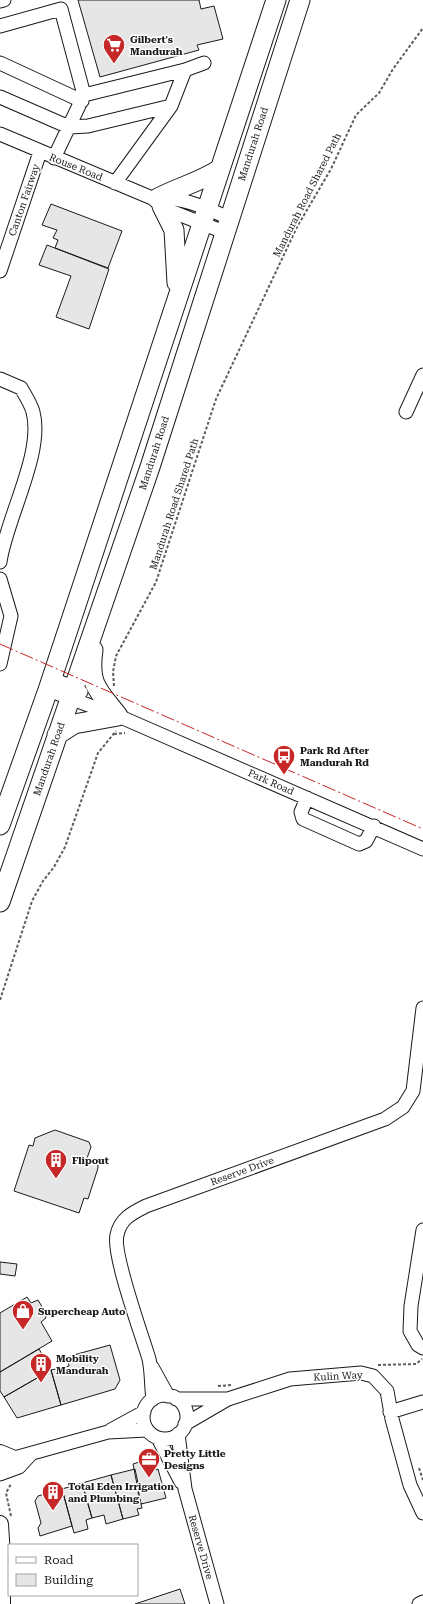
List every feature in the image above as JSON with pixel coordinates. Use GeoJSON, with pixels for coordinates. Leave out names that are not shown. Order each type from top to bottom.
{"type":"FeatureCollection","features":[{"type":"Feature","properties":{"kind":"highway"},"geometry":{"type":"LineString","coordinates":[[0,825],[50,685],[276,0]]}},
{"type":"Feature","properties":{"kind":"highway","name":"Mandurah Road"},"geometry":{"type":"LineString","coordinates":[[0,902],[150,467],[300,0]]}},
{"type":"Feature","properties":{"kind":"highway"},"geometry":{"type":"LineString","coordinates":[[178,296],[174,230],[157,201],[174,190],[194,184],[220,169]]}},
{"type":"Feature","properties":{"kind":"highway"},"geometry":{"type":"LineString","coordinates":[[99,614],[91,667],[93,683],[121,717]]}},
{"type":"Feature","properties":{"kind":"highway"},"geometry":{"type":"LineString","coordinates":[[57,735],[74,724],[121,717]]}},
{"type":"Feature","properties":{"kind":"main road"},"geometry":{"type":"LineString","coordinates":[[2,1604],[2,1556],[5,1521]]}},
{"type":"Feature","properties":{"kind":"street"},"geometry":{"type":"LineString","coordinates":[[0,1],[4,0]]}},
{"type":"Feature","properties":{"kind":"street"},"geometry":{"type":"LineString","coordinates":[[0,26],[61,9],[83,98],[54,158]]}},
{"type":"Feature","properties":{"kind":"street"},"geometry":{"type":"LineString","coordinates":[[0,63],[83,98],[185,70],[204,63]]}},
{"type":"Feature","properties":{"kind":"street"},"geometry":{"type":"LineString","coordinates":[[115,183],[171,106],[185,70]]}},
{"type":"Feature","properties":{"kind":"street"},"geometry":{"type":"LineString","coordinates":[[0,97],[69,127],[88,126],[171,106]]}},
{"type":"Feature","properties":{"kind":"street","name":"Rouse Road"},"geometry":{"type":"LineString","coordinates":[[0,134],[157,201],[168,210],[204,216],[227,225]]}},
{"type":"Feature","properties":{"kind":"street","name":"Canton Fairway"},"geometry":{"type":"LineString","coordinates":[[0,271],[40,152]]}},
{"type":"Feature","properties":{"kind":"street"},"geometry":{"type":"LineString","coordinates":[[406,412],[423,375]]}},
{"type":"Feature","properties":{"kind":"street"},"geometry":{"type":"LineString","coordinates":[[0,380],[21,388],[33,412],[35,430],[27,473],[3,542],[0,562]]}},
{"type":"Feature","properties":{"kind":"street"},"geometry":{"type":"LineString","coordinates":[[0,579],[11,616],[0,664]]}},
{"type":"Feature","properties":{"kind":"street","name":"Park Road"},"geometry":{"type":"LineString","coordinates":[[50,685],[72,692],[121,717],[374,826],[423,849]]}},
{"type":"Feature","properties":{"kind":"street"},"geometry":{"type":"LineString","coordinates":[[307,798],[301,812],[303,819],[359,844],[366,841],[374,826]]}},
{"type":"Feature","properties":{"kind":"street","name":"Reserve Drive"},"geometry":{"type":"LineString","coordinates":[[153,1399],[149,1362],[119,1257],[116,1237],[120,1224],[130,1214],[146,1206],[385,1119],[403,1107],[413,1091],[420,1064],[423,1008]]}},
{"type":"Feature","properties":{"kind":"street"},"geometry":{"type":"LineString","coordinates":[[423,1230],[411,1306],[410,1331],[418,1345],[423,1348]]}},
{"type":"Feature","properties":{"kind":"street","name":"Reserve Drive"},"geometry":{"type":"LineString","coordinates":[[149,1362],[172,1397]]}},
{"type":"Feature","properties":{"kind":"street","name":"Kulin Way"},"geometry":{"type":"LineString","coordinates":[[182,1429],[228,1399],[290,1380],[361,1373],[373,1376],[381,1382],[387,1391],[390,1412],[410,1485],[423,1513]]}},
{"type":"Feature","properties":{"kind":"street"},"geometry":{"type":"LineString","coordinates":[[158,1397],[172,1397],[185,1410],[182,1429],[172,1438],[158,1438],[147,1430],[143,1418],[144,1412],[153,1399],[158,1397]]}},
{"type":"Feature","properties":{"kind":"street","name":"Kulin Way"},"geometry":{"type":"LineString","coordinates":[[172,1397],[228,1399]]}},
{"type":"Feature","properties":{"kind":"street"},"geometry":{"type":"LineString","coordinates":[[390,1412],[423,1402]]}},
{"type":"Feature","properties":{"kind":"street"},"geometry":{"type":"LineString","coordinates":[[108,1432],[144,1412]]}},
{"type":"Feature","properties":{"kind":"street","name":"Reserve Drive"},"geometry":{"type":"LineString","coordinates":[[182,1429],[185,1489]]}},
{"type":"Feature","properties":{"kind":"street"},"geometry":{"type":"LineString","coordinates":[[4,1458],[31,1454],[108,1432],[147,1430]]}},
{"type":"Feature","properties":{"kind":"street","name":"Reserve Drive"},"geometry":{"type":"LineString","coordinates":[[158,1438],[185,1489],[217,1604]]}},
{"type":"Feature","properties":{"kind":"street"},"geometry":{"type":"LineString","coordinates":[[0,1474],[19,1468],[31,1454]]}},
{"type":"Feature","properties":{"kind":"street"},"geometry":{"type":"LineString","coordinates":[[419,1604],[423,1602]]}},
{"type":"Feature","properties":{"kind":"path","name":"Mandurah Road Shared Path"},"geometry":{"type":"LineString","coordinates":[[117,692],[114,685],[113,672],[116,656],[156,582],[216,399],[297,227],[331,169],[356,115],[379,93],[392,69],[423,28]]}},
{"type":"Feature","properties":{"kind":"path"},"geometry":{"type":"LineString","coordinates":[[0,1000],[32,901],[43,881],[54,867],[65,846],[98,753],[114,734],[121,717]]}},
{"type":"Feature","properties":{"kind":"path"},"geometry":{"type":"LineString","coordinates":[[5,1521],[6,1493],[14,1480]]}},
{"type":"Feature","properties":{"kind":"building"},"geometry":{"type":"Polygon","coordinates":[[[78,0],[199,0],[201,9],[214,6],[223,39],[197,45],[199,50],[100,77],[78,0]]]}},
{"type":"Feature","properties":{"kind":"building"},"geometry":{"type":"Polygon","coordinates":[[[51,204],[122,231],[108,268],[55,248],[58,240],[53,238],[57,230],[42,225],[51,204]]]}},
{"type":"Feature","properties":{"kind":"building"},"geometry":{"type":"Polygon","coordinates":[[[47,245],[109,269],[89,329],[56,317],[71,276],[39,265],[47,245]]]}},
{"type":"Feature","properties":{"kind":"building","name":"Flipout"},"geometry":{"type":"Polygon","coordinates":[[[55,1130],[89,1142],[91,1147],[86,1161],[98,1165],[88,1199],[84,1198],[79,1213],[14,1191],[29,1145],[33,1146],[35,1138],[55,1130]]]}},
{"type":"Feature","properties":{"kind":"building"},"geometry":{"type":"Polygon","coordinates":[[[0,1262],[17,1264],[15,1276],[0,1274],[0,1262]]]}},
{"type":"Feature","properties":{"kind":"building","name":"Supercheap Auto"},"geometry":{"type":"Polygon","coordinates":[[[27,1297],[31,1303],[38,1300],[44,1310],[46,1318],[41,1322],[52,1341],[0,1372],[0,1313],[27,1297]]]}},
{"type":"Feature","properties":{"kind":"building"},"geometry":{"type":"Polygon","coordinates":[[[110,1345],[120,1380],[115,1389],[61,1405],[51,1370],[69,1366],[68,1360],[70,1356],[110,1345]]]}},
{"type":"Feature","properties":{"kind":"building"},"geometry":{"type":"Polygon","coordinates":[[[39,1349],[51,1370],[4,1397],[0,1391],[0,1372],[39,1349]]]}},
{"type":"Feature","properties":{"kind":"building","name":"Mobility Mandurah"},"geometry":{"type":"Polygon","coordinates":[[[51,1370],[61,1405],[17,1418],[4,1397],[51,1370]]]}},
{"type":"Feature","properties":{"kind":"building","name":"Pretty Little Designs"},"geometry":{"type":"Polygon","coordinates":[[[152,1458],[156,1470],[158,1469],[166,1498],[141,1504],[133,1464],[152,1458]]]}},
{"type":"Feature","properties":{"kind":"building"},"geometry":{"type":"Polygon","coordinates":[[[135,1469],[139,1488],[137,1488],[142,1508],[137,1509],[139,1515],[123,1519],[111,1475],[135,1469]]]}},
{"type":"Feature","properties":{"kind":"building"},"geometry":{"type":"Polygon","coordinates":[[[111,1475],[123,1519],[106,1524],[104,1515],[92,1518],[82,1483],[111,1475]]]}},
{"type":"Feature","properties":{"kind":"building"},"geometry":{"type":"Polygon","coordinates":[[[82,1483],[92,1518],[86,1520],[88,1529],[74,1533],[62,1489],[82,1483]]]}},
{"type":"Feature","properties":{"kind":"building","name":"Total Eden Irrigation and Plumbing"},"geometry":{"type":"Polygon","coordinates":[[[62,1489],[72,1526],[40,1536],[38,1528],[41,1523],[35,1501],[38,1496],[62,1489]]]}},
{"type":"Feature","properties":{"kind":"building"},"geometry":{"type":"Polygon","coordinates":[[[180,1589],[185,1604],[135,1604],[180,1589]]]}},
{"type":"Feature","properties":{"kind":"power"},"geometry":{"type":"LineString","coordinates":[[0,644],[423,829]]}},
{"type":"Feature","properties":{"kind":"place","name":"Gilbert's Mandurah"},"geometry":{"type":"Point","coordinates":[114,64]}},
{"type":"Feature","properties":{"kind":"place","name":"Park Rd After Mandurah Rd"},"geometry":{"type":"Point","coordinates":[284,776]}},
{"type":"Feature","properties":{"kind":"place","name":"Flipout"},"geometry":{"type":"Point","coordinates":[56,1180]}},
{"type":"Feature","properties":{"kind":"place","name":"Supercheap Auto"},"geometry":{"type":"Point","coordinates":[23,1330]}},
{"type":"Feature","properties":{"kind":"place","name":"Mobility Mandurah"},"geometry":{"type":"Point","coordinates":[41,1384]}},
{"type":"Feature","properties":{"kind":"place","name":"Pretty Little Designs"},"geometry":{"type":"Point","coordinates":[149,1478]}},
{"type":"Feature","properties":{"kind":"place","name":"Total Eden Irrigation and Plumbing"},"geometry":{"type":"Point","coordinates":[53,1512]}}]}
